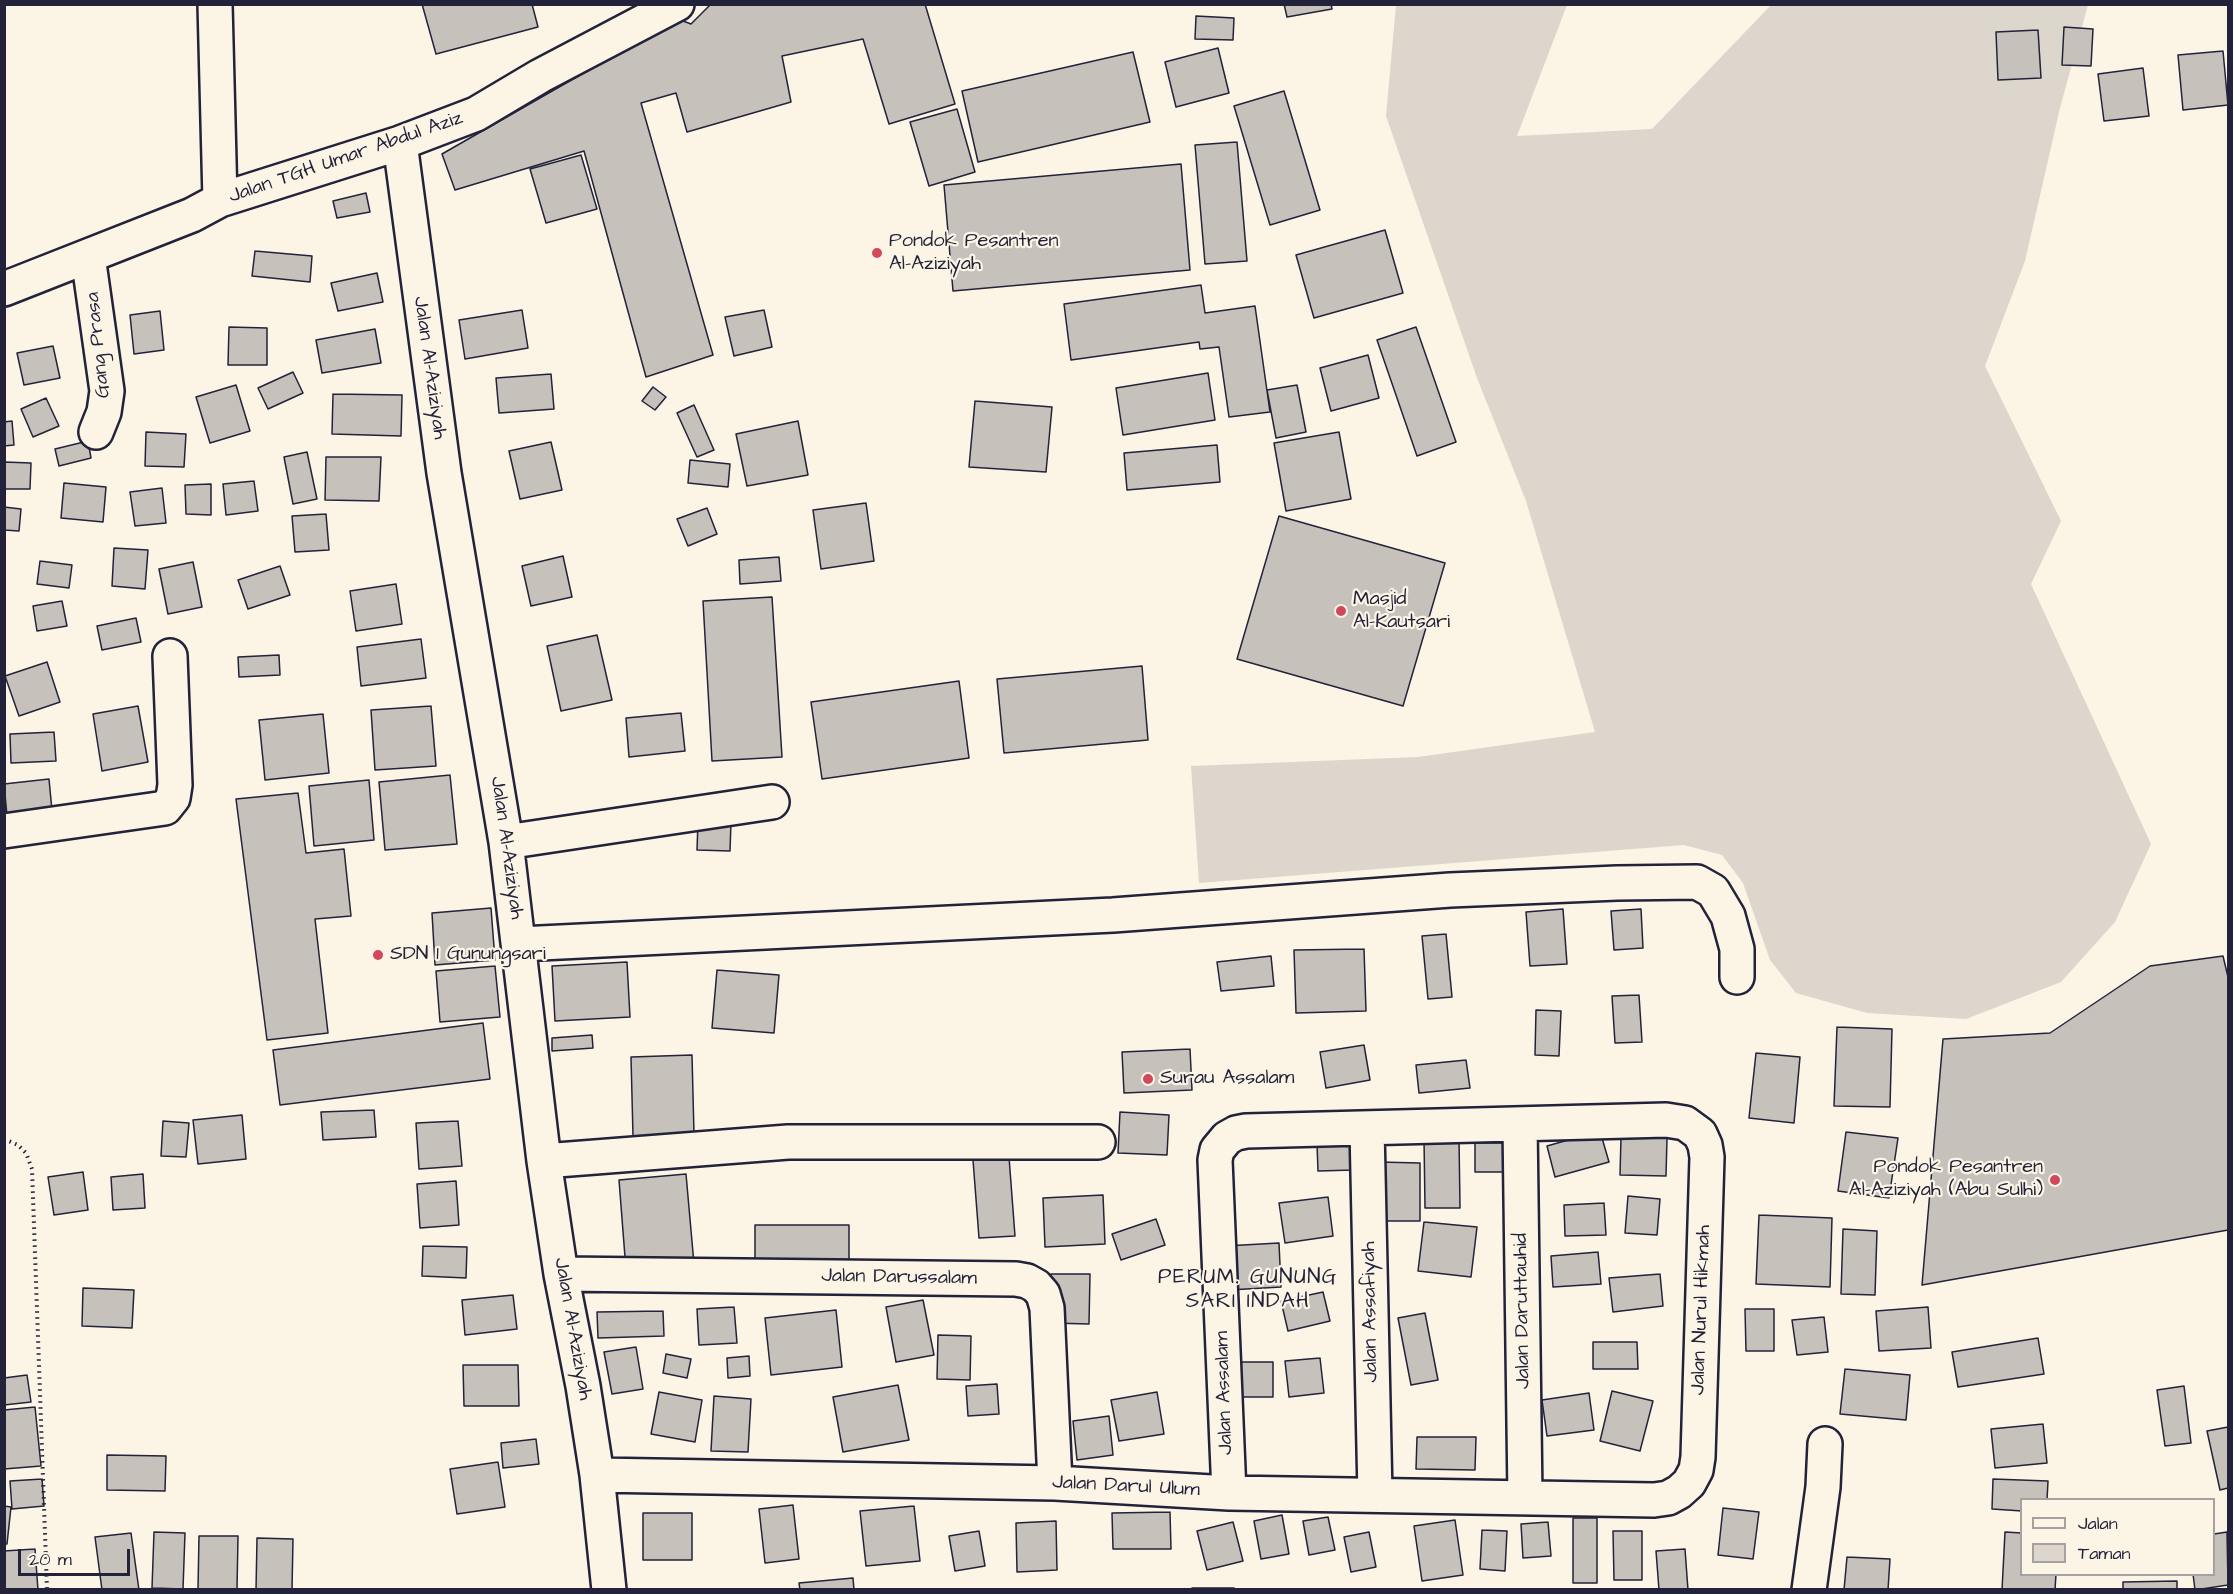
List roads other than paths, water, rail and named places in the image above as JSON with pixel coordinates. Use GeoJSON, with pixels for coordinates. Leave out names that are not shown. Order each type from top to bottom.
{"type":"FeatureCollection","features":[{"type":"Feature","properties":{"kind":"street"},"geometry":{"type":"LineString","coordinates":[[215,4],[220,201]]}},
{"type":"Feature","properties":{"kind":"street","name":"Jalan TGH Umar Abdul Aziz"},"geometry":{"type":"LineString","coordinates":[[4,289],[192,215],[220,201],[400,143],[476,114],[540,76],[676,4]]}},
{"type":"Feature","properties":{"kind":"street","name":"Jalan Al-Aziziyah"},"geometry":{"type":"LineString","coordinates":[[400,143],[444,473],[506,842],[520,944],[544,1161],[561,1274],[583,1386],[597,1475],[609,1590]]}},
{"type":"Feature","properties":{"kind":"street","name":"Gang Prasa"},"geometry":{"type":"LineString","coordinates":[[88,256],[107,391],[104,412],[96,432]]}},
{"type":"Feature","properties":{"kind":"street"},"geometry":{"type":"LineString","coordinates":[[4,831],[165,808],[173,798],[176,785],[170,656]]}},
{"type":"Feature","properties":{"kind":"street"},"geometry":{"type":"LineString","coordinates":[[506,842],[772,802]]}},
{"type":"Feature","properties":{"kind":"street"},"geometry":{"type":"LineString","coordinates":[[520,944],[1113,915],[1450,890],[1697,882],[1713,891],[1728,916],[1737,949],[1737,976]]}},
{"type":"Feature","properties":{"kind":"street","name":"Jalan Nurul Hikmah"},"geometry":{"type":"LineString","coordinates":[[1246,1131],[1666,1120],[1685,1123],[1696,1130],[1703,1140],[1706,1151],[1696,1470],[1689,1483],[1674,1496],[1654,1500]]}},
{"type":"Feature","properties":{"kind":"street","name":"Jalan Daruttauhid"},"geometry":{"type":"LineString","coordinates":[[1520,1124],[1525,1498]]}},
{"type":"Feature","properties":{"kind":"street","name":"Jalan Assafiyah"},"geometry":{"type":"LineString","coordinates":[[1367,1128],[1375,1495]]}},
{"type":"Feature","properties":{"kind":"street","name":"Jalan Assalam"},"geometry":{"type":"LineString","coordinates":[[1229,1493],[1215,1160],[1217,1150],[1227,1138],[1246,1131]]}},
{"type":"Feature","properties":{"kind":"street"},"geometry":{"type":"LineString","coordinates":[[544,1161],[788,1142],[1098,1142]]}},
{"type":"Feature","properties":{"kind":"street","name":"Jalan Darussalam"},"geometry":{"type":"LineString","coordinates":[[561,1274],[1016,1279],[1027,1281],[1043,1294],[1047,1308],[1055,1483]]}},
{"type":"Feature","properties":{"kind":"street"},"geometry":{"type":"LineString","coordinates":[[1809,1590],[1823,1487],[1825,1444]]}},
{"type":"Feature","properties":{"kind":"street","name":"Jalan Darul Ulum"},"geometry":{"type":"LineString","coordinates":[[597,1475],[1055,1483],[1229,1493],[1654,1500]]}},
{"type":"Feature","properties":{"kind":"place","name":"Pondok Pesantren Al-Aziziyah"},"geometry":{"type":"Point","coordinates":[877,253]}},
{"type":"Feature","properties":{"kind":"place","name":"Masjid Al-Kautsari"},"geometry":{"type":"Point","coordinates":[1341,611]}},
{"type":"Feature","properties":{"kind":"place","name":"SDN 1 Gunungsari"},"geometry":{"type":"Point","coordinates":[378,955]}},
{"type":"Feature","properties":{"kind":"place","name":"Surau Assalam"},"geometry":{"type":"Point","coordinates":[1148,1079]}},
{"type":"Feature","properties":{"kind":"place","name":"Pondok Pesantren Al-Aziziyah (Abu Sulhi)"},"geometry":{"type":"Point","coordinates":[2055,1180]}},
{"type":"Feature","properties":{"kind":"district","name":"PERUM. GUNUNG SARI INDAH"},"geometry":{"type":"Point","coordinates":[1248,1291]}}]}
